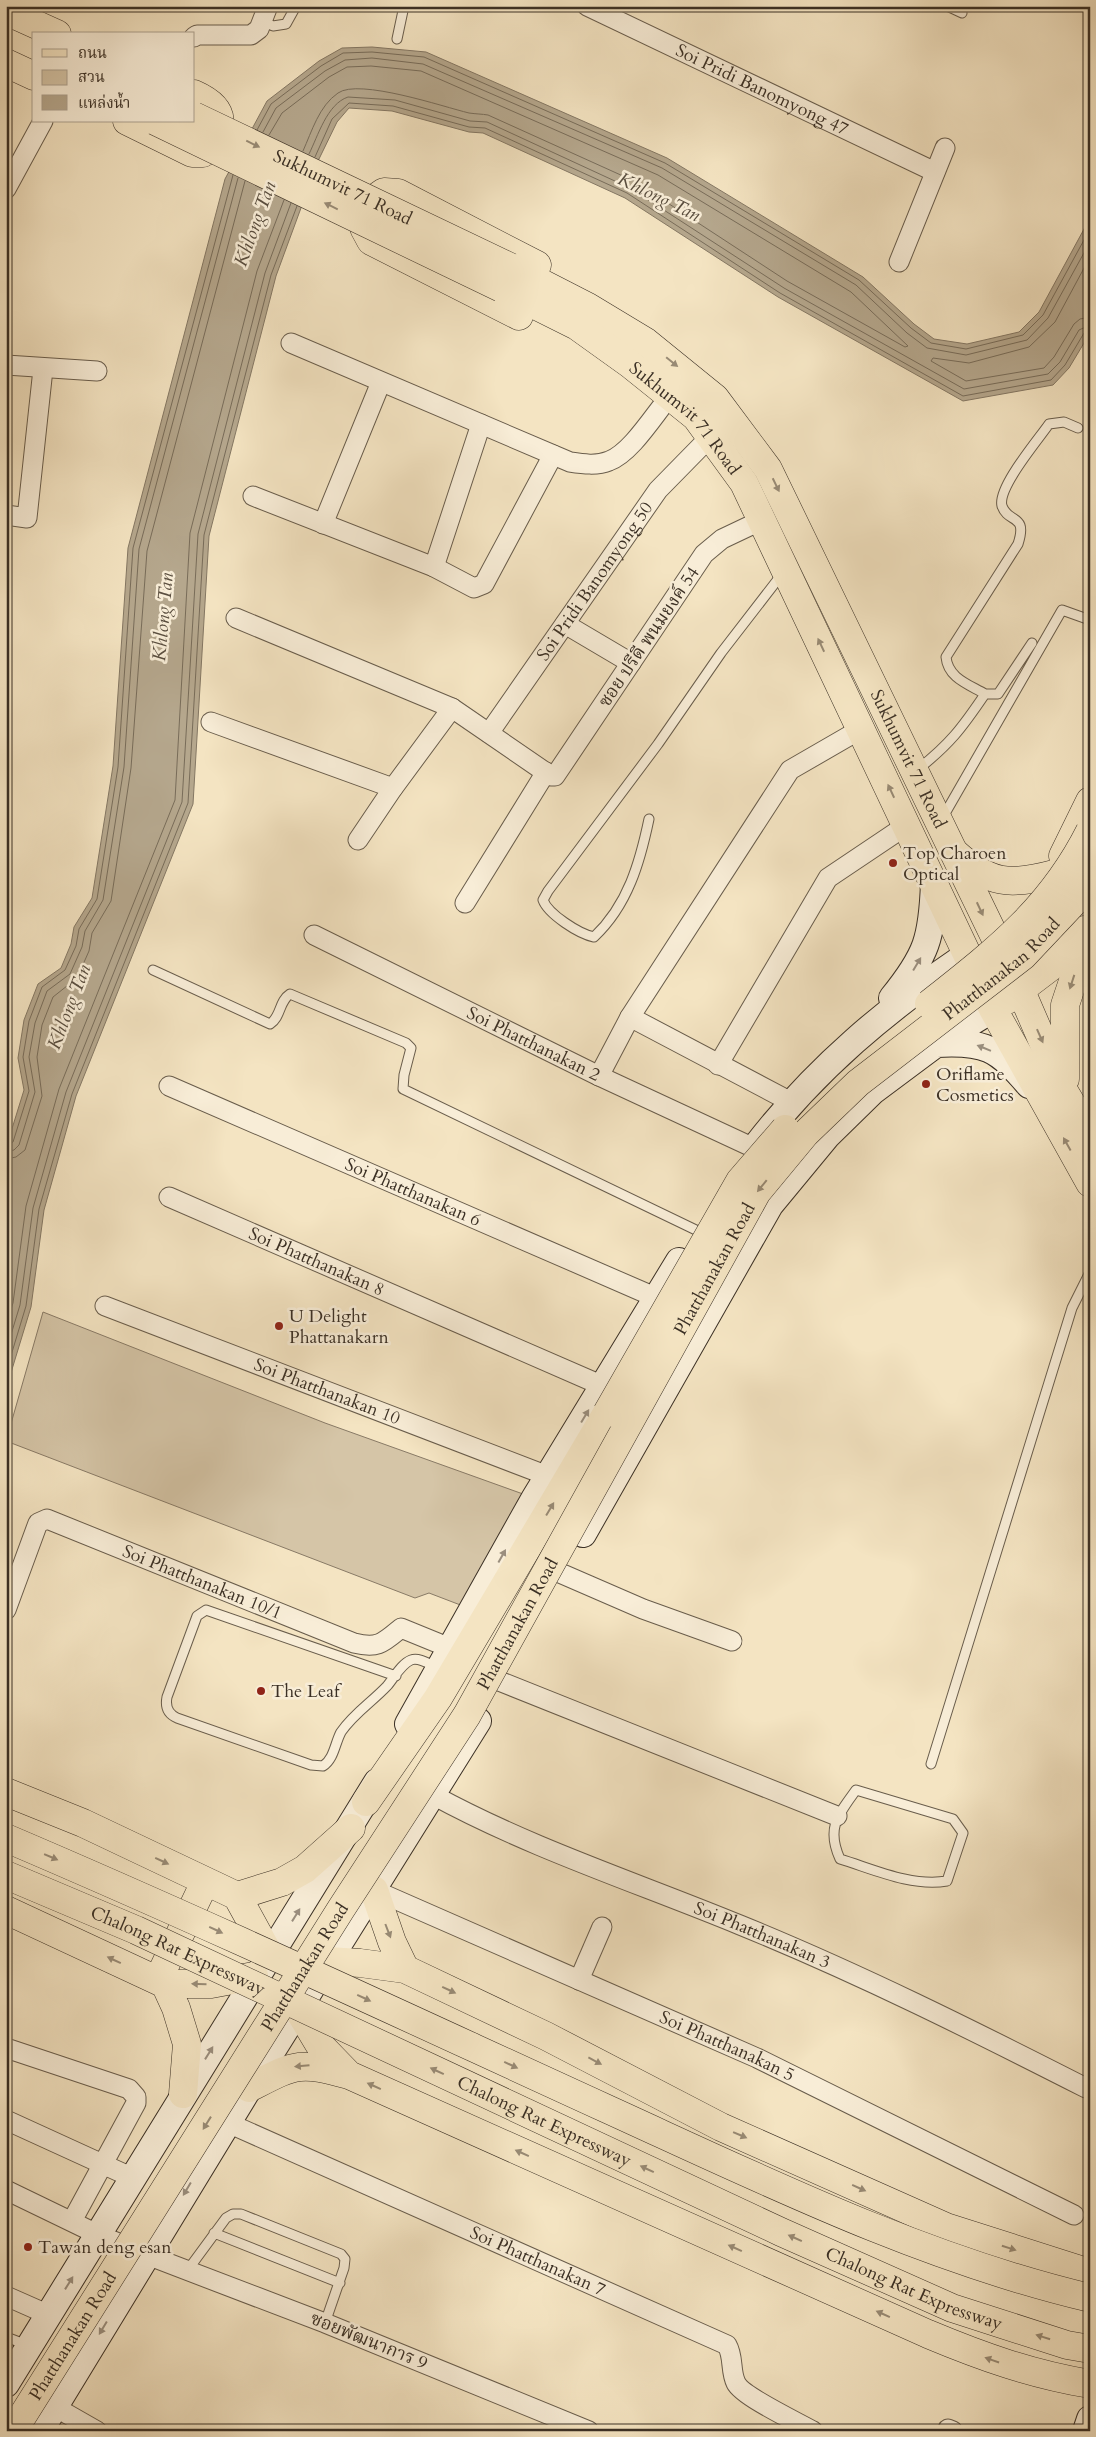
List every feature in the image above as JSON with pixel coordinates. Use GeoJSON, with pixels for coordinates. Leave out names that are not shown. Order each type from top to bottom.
{"type":"FeatureCollection","features":[{"type":"Feature","properties":{"kind":"main road"},"geometry":{"type":"LineString","coordinates":[[7,29],[37,32]]}},
{"type":"Feature","properties":{"kind":"main road"},"geometry":{"type":"LineString","coordinates":[[7,29],[32,38]]}},
{"type":"Feature","properties":{"kind":"main road"},"geometry":{"type":"LineString","coordinates":[[7,29],[32,60]]}},
{"type":"Feature","properties":{"kind":"main road"},"geometry":{"type":"LineString","coordinates":[[6,63],[32,75]]}},
{"type":"Feature","properties":{"kind":"main road"},"geometry":{"type":"LineString","coordinates":[[128,122],[192,153],[203,153],[213,141],[219,126],[218,111],[209,100],[195,94]]}},
{"type":"Feature","properties":{"kind":"main road","name":"Sukhumvit 71 Road"},"geometry":{"type":"LineString","coordinates":[[195,117],[505,277],[630,364],[696,417],[744,483],[993,1009],[1055,1098]]}},
{"type":"Feature","properties":{"kind":"main road","name":"Sukhumvit 71 Road"},"geometry":{"type":"LineString","coordinates":[[157,122],[505,277],[588,307],[646,342],[716,398],[768,469],[1021,991],[1055,1098]]}},
{"type":"Feature","properties":{"kind":"main road"},"geometry":{"type":"LineString","coordinates":[[630,364],[599,356],[371,241],[364,228],[366,216],[374,199],[384,192],[398,193],[613,304],[637,325],[646,342]]}},
{"type":"Feature","properties":{"kind":"main road"},"geometry":{"type":"LineString","coordinates":[[968,954],[993,936],[1033,900],[1054,874],[1090,801]]}},
{"type":"Feature","properties":{"kind":"main road","name":"Phatthanakan Road"},"geometry":{"type":"LineString","coordinates":[[366,1802],[438,1698],[607,1413],[740,1182],[796,1118],[849,1068],[996,951],[1030,919],[1056,889],[1090,831]]}},
{"type":"Feature","properties":{"kind":"main road"},"geometry":{"type":"LineString","coordinates":[[952,851],[972,868],[1002,881],[1026,882],[1054,874]]}},
{"type":"Feature","properties":{"kind":"main road","name":"Phatthanakan Road"},"geometry":{"type":"LineString","coordinates":[[13,2431],[341,1909],[468,1715],[757,1192],[805,1134],[858,1083],[1023,956],[1074,903],[1090,879]]}},
{"type":"Feature","properties":{"kind":"main road"},"geometry":{"type":"LineString","coordinates":[[867,1030],[920,960],[933,918],[934,883]]}},
{"type":"Feature","properties":{"kind":"main road"},"geometry":{"type":"LineString","coordinates":[[993,1009],[1021,991],[1053,965],[1090,923]]}},
{"type":"Feature","properties":{"kind":"main road"},"geometry":{"type":"LineString","coordinates":[[1090,937],[1082,954],[1066,1005],[1064,1038],[1055,1098],[1090,1183]]}},
{"type":"Feature","properties":{"kind":"main road","name":"Phatthanakan Road"},"geometry":{"type":"LineString","coordinates":[[6,2384],[18,2341],[49,2315],[183,2094],[269,1967],[366,1802],[444,1658],[548,1476],[731,1176],[791,1102],[867,1030],[897,1004],[968,954]]}},
{"type":"Feature","properties":{"kind":"main road","name":"Phatthanakan Road"},"geometry":{"type":"LineString","coordinates":[[40,2431],[249,2088],[479,1720],[560,1573],[770,1205],[827,1136],[873,1091],[936,1044],[993,1009]]}},
{"type":"Feature","properties":{"kind":"main road"},"geometry":{"type":"LineString","coordinates":[[936,1044],[967,1042],[984,1047],[1000,1055],[1055,1098],[1090,1135]]}},
{"type":"Feature","properties":{"kind":"main road"},"geometry":{"type":"LineString","coordinates":[[752,1150],[778,1163],[789,1182]]}},
{"type":"Feature","properties":{"kind":"main road"},"geometry":{"type":"LineString","coordinates":[[6,1792],[83,1823],[237,1896],[257,1932],[269,1967],[320,2044],[349,2074]]}},
{"type":"Feature","properties":{"kind":"main road"},"geometry":{"type":"LineString","coordinates":[[237,1896],[282,1882],[305,1869],[351,1828]]}},
{"type":"Feature","properties":{"kind":"main road","name":"Chalong Rat Expressway"},"geometry":{"type":"LineString","coordinates":[[6,1838],[146,1898],[790,2193],[957,2259],[1090,2298]]}},
{"type":"Feature","properties":{"kind":"main road","name":"Chalong Rat Expressway"},"geometry":{"type":"LineString","coordinates":[[6,1875],[136,1930],[781,2232],[952,2308],[1067,2345],[1090,2349]]}},
{"type":"Feature","properties":{"kind":"main road"},"geometry":{"type":"LineString","coordinates":[[162,1982],[205,1882]]}},
{"type":"Feature","properties":{"kind":"main road"},"geometry":{"type":"LineString","coordinates":[[374,1890],[392,1942],[405,1970]]}},
{"type":"Feature","properties":{"kind":"main road"},"geometry":{"type":"LineString","coordinates":[[6,1910],[162,1982],[211,1984],[231,1980],[269,1967],[328,1961],[360,1963],[405,1970],[546,2036],[721,2127],[946,2227],[1090,2274]]}},
{"type":"Feature","properties":{"kind":"main road"},"geometry":{"type":"LineString","coordinates":[[231,1980],[246,1968],[253,1956],[257,1932]]}},
{"type":"Feature","properties":{"kind":"main road"},"geometry":{"type":"LineString","coordinates":[[162,1982],[176,2008],[186,2044],[183,2094]]}},
{"type":"Feature","properties":{"kind":"main road"},"geometry":{"type":"LineString","coordinates":[[249,2088],[284,2070],[298,2066],[314,2066],[349,2074],[928,2334],[992,2360],[1052,2378],[1090,2384]]}},
{"type":"Feature","properties":{"kind":"main road"},"geometry":{"type":"LineString","coordinates":[[1086,2431],[1090,2419]]}},
{"type":"Feature","properties":{"kind":"street","name":"Soi Pridi Banomyong 47"},"geometry":{"type":"LineString","coordinates":[[588,6],[935,172]]}},
{"type":"Feature","properties":{"kind":"street"},"geometry":{"type":"LineString","coordinates":[[195,36],[197,34],[251,34],[259,29],[265,14]]}},
{"type":"Feature","properties":{"kind":"street"},"geometry":{"type":"LineString","coordinates":[[6,189],[42,122]]}},
{"type":"Feature","properties":{"kind":"street"},"geometry":{"type":"LineString","coordinates":[[899,262],[946,148]]}},
{"type":"Feature","properties":{"kind":"street"},"geometry":{"type":"LineString","coordinates":[[290,343],[570,462],[590,464],[608,462],[622,455],[670,396]]}},
{"type":"Feature","properties":{"kind":"street"},"geometry":{"type":"LineString","coordinates":[[6,365],[43,369],[97,371]]}},
{"type":"Feature","properties":{"kind":"street"},"geometry":{"type":"LineString","coordinates":[[6,515],[27,518],[43,369]]}},
{"type":"Feature","properties":{"kind":"street"},"geometry":{"type":"LineString","coordinates":[[323,524],[381,382]]}},
{"type":"Feature","properties":{"kind":"street"},"geometry":{"type":"LineString","coordinates":[[434,567],[480,424]]}},
{"type":"Feature","properties":{"kind":"street","name":"Soi Pridi Banomyong 50"},"geometry":{"type":"LineString","coordinates":[[488,733],[658,490],[710,437]]}},
{"type":"Feature","properties":{"kind":"street"},"geometry":{"type":"LineString","coordinates":[[253,496],[434,567],[474,588],[484,584],[553,455]]}},
{"type":"Feature","properties":{"kind":"street","name":"ซอย ปรีดี พนมยงค์ 54"},"geometry":{"type":"LineString","coordinates":[[465,903],[551,774],[631,663],[704,554],[722,539],[762,520]]}},
{"type":"Feature","properties":{"kind":"street"},"geometry":{"type":"LineString","coordinates":[[236,618],[452,708],[551,774]]}},
{"type":"Feature","properties":{"kind":"street"},"geometry":{"type":"LineString","coordinates":[[565,624],[631,663]]}},
{"type":"Feature","properties":{"kind":"street"},"geometry":{"type":"LineString","coordinates":[[358,840],[392,788],[452,708]]}},
{"type":"Feature","properties":{"kind":"street"},"geometry":{"type":"LineString","coordinates":[[211,722],[392,788]]}},
{"type":"Feature","properties":{"kind":"street"},"geometry":{"type":"LineString","coordinates":[[599,1076],[630,1017],[790,770],[862,729]]}},
{"type":"Feature","properties":{"kind":"street"},"geometry":{"type":"LineString","coordinates":[[718,1065],[828,878],[907,825]]}},
{"type":"Feature","properties":{"kind":"street","name":"Soi Phatthanakan 2"},"geometry":{"type":"LineString","coordinates":[[314,936],[752,1150]]}},
{"type":"Feature","properties":{"kind":"street"},"geometry":{"type":"LineString","coordinates":[[630,1017],[791,1102]]}},
{"type":"Feature","properties":{"kind":"street","name":"Soi Phatthanakan 6"},"geometry":{"type":"LineString","coordinates":[[169,1086],[657,1298]]}},
{"type":"Feature","properties":{"kind":"street","name":"Soi Phatthanakan 8"},"geometry":{"type":"LineString","coordinates":[[169,1196],[603,1386]]}},
{"type":"Feature","properties":{"kind":"street","name":"Soi Phatthanakan 10"},"geometry":{"type":"LineString","coordinates":[[105,1306],[548,1476]]}},
{"type":"Feature","properties":{"kind":"street","name":"Soi Phatthanakan 10/1"},"geometry":{"type":"LineString","coordinates":[[6,1610],[38,1523],[47,1520],[354,1643],[370,1647],[382,1644],[401,1628],[444,1658]]}},
{"type":"Feature","properties":{"kind":"street"},"geometry":{"type":"LineString","coordinates":[[560,1573],[643,1610],[732,1641]]}},
{"type":"Feature","properties":{"kind":"street"},"geometry":{"type":"LineString","coordinates":[[499,1681],[837,1816]]}},
{"type":"Feature","properties":{"kind":"street","name":"Soi Phatthanakan 3"},"geometry":{"type":"LineString","coordinates":[[433,1795],[481,1821],[742,1925],[924,2006],[1086,2088]]}},
{"type":"Feature","properties":{"kind":"street","name":"Soi Phatthanakan 5"},"geometry":{"type":"LineString","coordinates":[[374,1890],[757,2058],[1074,2215]]}},
{"type":"Feature","properties":{"kind":"street"},"geometry":{"type":"LineString","coordinates":[[579,1980],[602,1927]]}},
{"type":"Feature","properties":{"kind":"street"},"geometry":{"type":"LineString","coordinates":[[6,2048],[134,2093],[136,2103],[72,2220]]}},
{"type":"Feature","properties":{"kind":"street"},"geometry":{"type":"LineString","coordinates":[[6,2120],[133,2178]]}},
{"type":"Feature","properties":{"kind":"street","name":"Soi Phatthanakan 7"},"geometry":{"type":"LineString","coordinates":[[228,2123],[727,2345],[732,2353],[736,2383],[744,2393],[812,2431]]}},
{"type":"Feature","properties":{"kind":"street","name":"ซอยพัฒนาการ 9"},"geometry":{"type":"LineString","coordinates":[[6,2190],[72,2220],[99,2235],[187,2271],[325,2323],[555,2424],[589,2431]]}},
{"type":"Feature","properties":{"kind":"street"},"geometry":{"type":"LineString","coordinates":[[6,2296],[49,2315]]}},
{"type":"Feature","properties":{"kind":"street"},"geometry":{"type":"LineString","coordinates":[[54,2407],[97,2431]]}},
{"type":"Feature","properties":{"kind":"lane"},"geometry":{"type":"LineString","coordinates":[[265,14],[273,26],[286,24],[296,6]]}},
{"type":"Feature","properties":{"kind":"lane"},"geometry":{"type":"LineString","coordinates":[[397,39],[404,6]]}},
{"type":"Feature","properties":{"kind":"lane"},"geometry":{"type":"LineString","coordinates":[[947,6],[962,13]]}},
{"type":"Feature","properties":{"kind":"lane"},"geometry":{"type":"LineString","coordinates":[[1032,643],[998,694],[984,694],[955,676],[947,668],[946,657],[1018,544],[1022,532],[1020,524],[1004,510],[1002,505],[1004,489],[1049,424],[1064,422],[1078,428]]}},
{"type":"Feature","properties":{"kind":"lane"},"geometry":{"type":"LineString","coordinates":[[649,819],[640,862],[627,893],[594,936],[586,935],[546,909],[543,900],[548,891],[658,744],[721,653],[786,569]]}},
{"type":"Feature","properties":{"kind":"lane"},"geometry":{"type":"LineString","coordinates":[[939,824],[1062,610],[1090,620]]}},
{"type":"Feature","properties":{"kind":"lane"},"geometry":{"type":"LineString","coordinates":[[914,772],[944,749],[962,729],[984,694]]}},
{"type":"Feature","properties":{"kind":"lane"},"geometry":{"type":"LineString","coordinates":[[153,970],[270,1024],[275,1021],[284,997],[290,994],[406,1043],[411,1048],[404,1075],[403,1089],[698,1231]]}},
{"type":"Feature","properties":{"kind":"lane"},"geometry":{"type":"LineString","coordinates":[[931,1764],[1072,1308],[1090,1272]]}},
{"type":"Feature","properties":{"kind":"lane"},"geometry":{"type":"LineString","coordinates":[[396,1676],[206,1610],[197,1616],[166,1706],[170,1713],[177,1718],[311,1765],[323,1766],[330,1760],[337,1740],[346,1724],[357,1711],[386,1687],[396,1676],[408,1662],[414,1659],[444,1658]]}},
{"type":"Feature","properties":{"kind":"lane"},"geometry":{"type":"LineString","coordinates":[[856,1790],[953,1819],[963,1833],[947,1881],[933,1884],[907,1880],[840,1859],[833,1844],[837,1816],[856,1790]]}},
{"type":"Feature","properties":{"kind":"lane"},"geometry":{"type":"LineString","coordinates":[[187,2271],[226,2218],[233,2214],[250,2218],[341,2254],[345,2259],[340,2282],[325,2323]]}},
{"type":"Feature","properties":{"kind":"lane"},"geometry":{"type":"LineString","coordinates":[[214,2234],[340,2282]]}},
{"type":"Feature","properties":{"kind":"green space"},"geometry":{"type":"Polygon","coordinates":[[[43,1312],[325,1423],[523,1494],[463,1606],[429,1593],[415,1598],[6,1441],[43,1312]]]}},
{"type":"Feature","properties":{"kind":"water","name":"Khlong Tan"},"geometry":{"type":"Polygon","coordinates":[[[372,47],[426,52],[667,158],[863,277],[914,324],[934,339],[967,344],[1019,332],[1039,312],[1090,218],[1090,333],[1069,368],[1053,385],[963,401],[778,297],[625,198],[483,133],[469,132],[392,111],[349,108],[337,122],[319,159],[276,276],[209,536],[193,804],[76,1096],[44,1210],[31,1307],[6,1389],[6,1148],[24,1090],[18,1058],[24,1020],[38,984],[61,968],[71,944],[74,927],[92,898],[113,766],[128,548],[225,179],[267,101],[319,61],[342,48],[372,47]]]}},
{"type":"Feature","properties":{"kind":"place","name":"Top Charoen Optical"},"geometry":{"type":"Point","coordinates":[893,863]}},
{"type":"Feature","properties":{"kind":"place","name":"Oriflame Cosmetics"},"geometry":{"type":"Point","coordinates":[926,1084]}},
{"type":"Feature","properties":{"kind":"place","name":"U Delight Phattanakarn"},"geometry":{"type":"Point","coordinates":[279,1326]}},
{"type":"Feature","properties":{"kind":"place","name":"The Leaf"},"geometry":{"type":"Point","coordinates":[261,1691]}},
{"type":"Feature","properties":{"kind":"place","name":"Tawan deng esan"},"geometry":{"type":"Point","coordinates":[28,2247]}}]}
